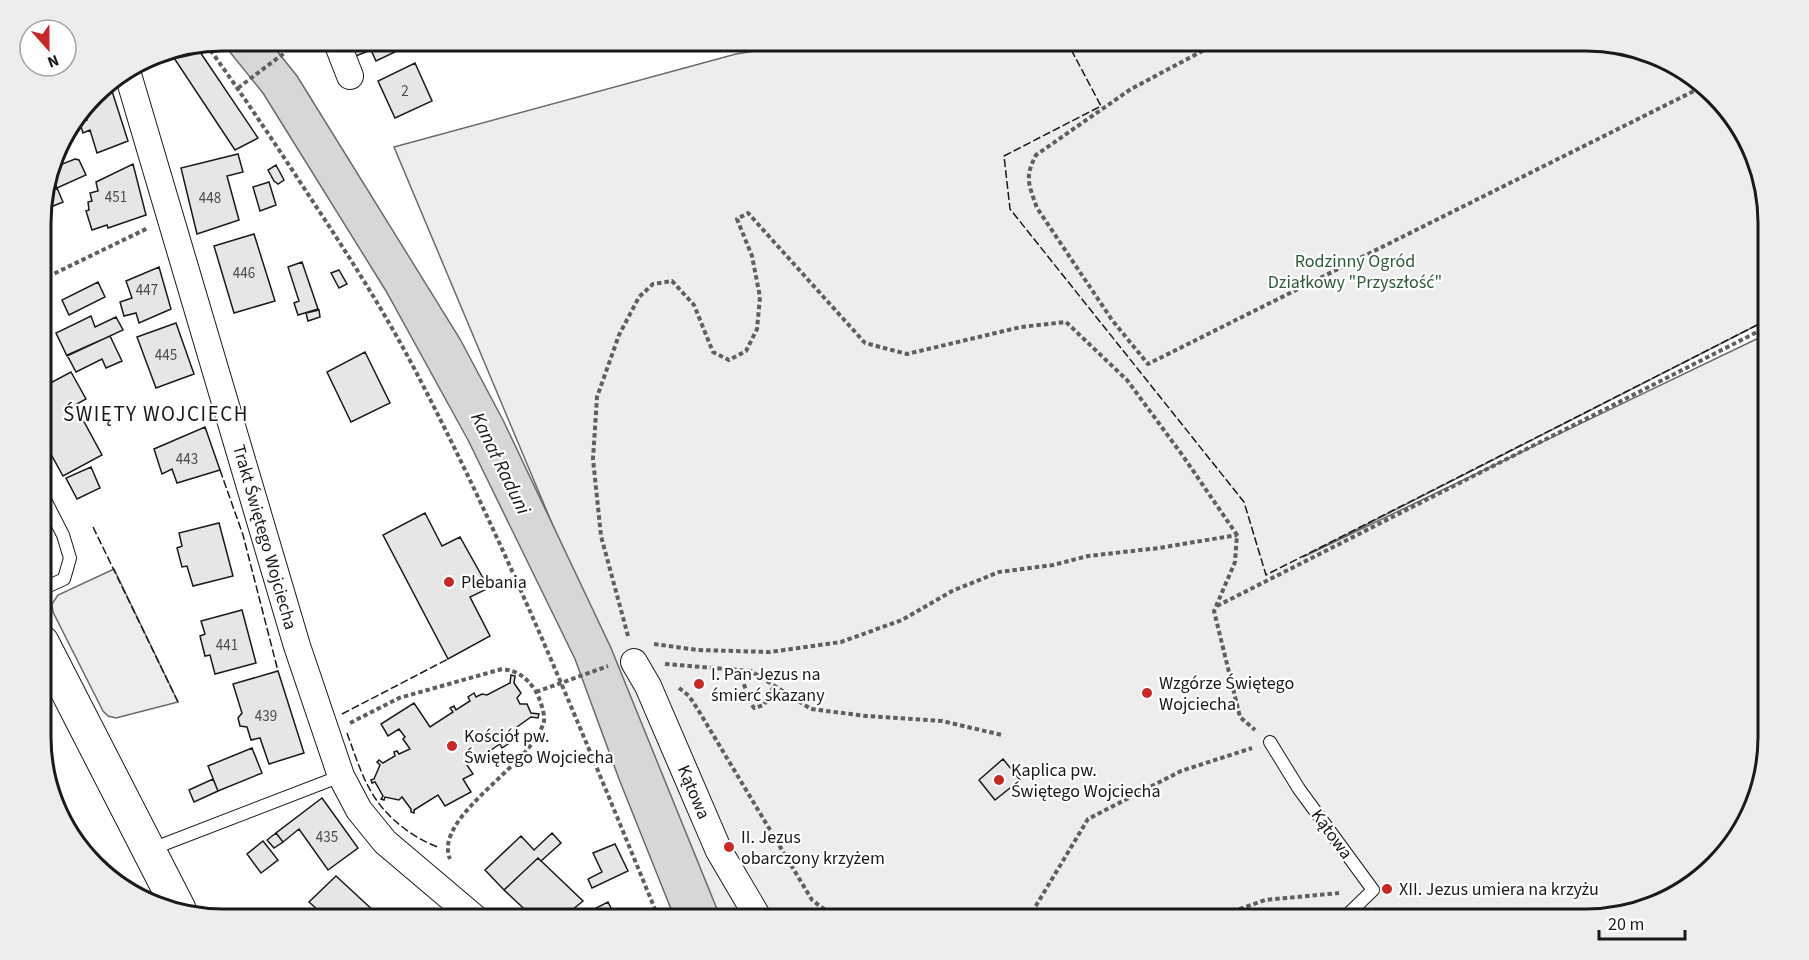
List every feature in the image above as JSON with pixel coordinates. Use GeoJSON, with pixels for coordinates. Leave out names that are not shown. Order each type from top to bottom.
{"type":"FeatureCollection","features":[{"type":"Feature","properties":{"kind":"main road"},"geometry":{"type":"LineString","coordinates":[[51,660],[175,902]]}},
{"type":"Feature","properties":{"kind":"street"},"geometry":{"type":"LineString","coordinates":[[340,51],[350,76]]}},
{"type":"Feature","properties":{"kind":"street","name":"Trakt Świętego Wojciecha"},"geometry":{"type":"LineString","coordinates":[[129,79],[297,646],[340,776],[359,810],[384,842],[463,909]]}},
{"type":"Feature","properties":{"kind":"street","name":"Kątowa"},"geometry":{"type":"LineString","coordinates":[[636,662],[719,851],[753,909]]}},
{"type":"Feature","properties":{"kind":"lane"},"geometry":{"type":"LineString","coordinates":[[51,512],[63,535],[70,558],[64,579],[51,585]]}},
{"type":"Feature","properties":{"kind":"lane","name":"Kątowa"},"geometry":{"type":"LineString","coordinates":[[1270,742],[1299,789],[1373,890]]}},
{"type":"Feature","properties":{"kind":"lane"},"geometry":{"type":"LineString","coordinates":[[148,850],[340,776]]}},
{"type":"Feature","properties":{"kind":"lane"},"geometry":{"type":"LineString","coordinates":[[1353,909],[1373,890]]}},
{"type":"Feature","properties":{"kind":"path"},"geometry":{"type":"LineString","coordinates":[[238,88],[286,51]]}},
{"type":"Feature","properties":{"kind":"path"},"geometry":{"type":"LineString","coordinates":[[1202,51],[1131,89],[1036,155],[1028,171],[1030,189],[1037,208],[1112,320],[1148,364],[1695,90]]}},
{"type":"Feature","properties":{"kind":"path"},"geometry":{"type":"LineString","coordinates":[[211,52],[353,262],[415,369],[488,520],[562,684],[655,909]]}},
{"type":"Feature","properties":{"kind":"path"},"geometry":{"type":"LineString","coordinates":[[636,662],[601,536],[593,459],[597,397],[619,335],[639,297],[653,284],[672,281],[694,305],[713,351],[729,360],[746,351],[757,329],[760,297],[752,256],[737,219],[748,213],[865,343],[906,354],[1021,327],[1066,322],[1127,380],[1183,456],[1237,536],[1235,562],[1214,611],[1240,717],[1270,742]]}},
{"type":"Feature","properties":{"kind":"path"},"geometry":{"type":"LineString","coordinates":[[51,275],[154,225]]}},
{"type":"Feature","properties":{"kind":"path"},"geometry":{"type":"LineString","coordinates":[[1216,607],[1758,332]]}},
{"type":"Feature","properties":{"kind":"path"},"geometry":{"type":"LineString","coordinates":[[652,644],[698,650],[770,652],[841,642],[902,620],[952,591],[999,572],[1053,565],[1088,556],[1237,536]]}},
{"type":"Feature","properties":{"kind":"path"},"geometry":{"type":"LineString","coordinates":[[536,692],[636,662],[751,671],[811,709],[866,716],[942,721],[1002,735]]}},
{"type":"Feature","properties":{"kind":"path"},"geometry":{"type":"LineString","coordinates":[[326,732],[352,723],[399,698],[502,669],[515,670],[526,680],[536,692],[544,714],[543,722],[513,766],[466,810],[454,827],[447,852],[451,862]]}},
{"type":"Feature","properties":{"kind":"path"},"geometry":{"type":"LineString","coordinates":[[739,670],[754,708],[764,705],[774,686]]}},
{"type":"Feature","properties":{"kind":"path"},"geometry":{"type":"LineString","coordinates":[[688,696],[812,900],[824,909]]}},
{"type":"Feature","properties":{"kind":"path"},"geometry":{"type":"LineString","coordinates":[[1034,909],[1088,819],[1181,771],[1270,742]]}},
{"type":"Feature","properties":{"kind":"path"},"geometry":{"type":"LineString","coordinates":[[1240,909],[1266,900],[1373,890]]}},
{"type":"Feature","properties":{"kind":"green space","name":"Rodzinny Ogród Działkowy \"Przyszłość\""},"geometry":{"type":"Polygon","coordinates":[[[754,51],[1586,51],[1609,52],[1642,60],[1682,80],[1700,94],[1729,127],[1745,157],[1752,178],[1757,200],[1758,223],[1758,325],[1303,557],[1758,338],[1757,760],[1749,793],[1740,813],[1729,833],[1715,851],[1682,880],[1662,891],[1642,900],[1598,909],[714,909],[394,147],[736,54],[754,51]]]}},
{"type":"Feature","properties":{"kind":"green space"},"geometry":{"type":"Polygon","coordinates":[[[114,569],[178,702],[116,718],[108,716],[103,711],[53,612],[52,604],[58,595],[114,569]]]}},
{"type":"Feature","properties":{"kind":"water","name":"Kanał Raduni"},"geometry":{"type":"Polygon","coordinates":[[[229,51],[277,51],[297,76],[460,339],[504,422],[611,648],[717,909],[671,909],[619,779],[575,659],[468,440],[386,291],[263,93],[229,51]]]}},
{"type":"Feature","properties":{"kind":"building"},"geometry":{"type":"Polygon","coordinates":[[[351,51],[368,51],[353,57],[351,51]]]}},
{"type":"Feature","properties":{"kind":"building"},"geometry":{"type":"Polygon","coordinates":[[[371,51],[397,51],[376,61],[371,51]]]}},
{"type":"Feature","properties":{"kind":"building"},"geometry":{"type":"Polygon","coordinates":[[[200,52],[258,138],[235,150],[174,58],[200,52]]]}},
{"type":"Feature","properties":{"kind":"building"},"geometry":{"type":"Polygon","coordinates":[[[415,63],[432,101],[395,118],[378,81],[415,63]]]}},
{"type":"Feature","properties":{"kind":"building"},"geometry":{"type":"Polygon","coordinates":[[[112,92],[128,141],[97,153],[90,130],[83,133],[81,126],[87,120],[86,118],[112,92]]]}},
{"type":"Feature","properties":{"kind":"building"},"geometry":{"type":"Polygon","coordinates":[[[238,154],[243,172],[227,176],[239,220],[197,234],[181,168],[238,154]]]}},
{"type":"Feature","properties":{"kind":"building"},"geometry":{"type":"Polygon","coordinates":[[[75,159],[79,160],[86,175],[57,188],[55,185],[62,164],[75,159]]]}},
{"type":"Feature","properties":{"kind":"building"},"geometry":{"type":"Polygon","coordinates":[[[133,164],[146,215],[108,228],[107,225],[92,230],[86,211],[89,210],[88,202],[92,201],[90,193],[98,191],[96,182],[133,164]]]}},
{"type":"Feature","properties":{"kind":"building"},"geometry":{"type":"Polygon","coordinates":[[[276,165],[284,180],[278,184],[268,170],[276,165]]]}},
{"type":"Feature","properties":{"kind":"building"},"geometry":{"type":"Polygon","coordinates":[[[269,182],[276,205],[260,211],[253,187],[269,182]]]}},
{"type":"Feature","properties":{"kind":"building"},"geometry":{"type":"Polygon","coordinates":[[[57,188],[63,202],[51,207],[52,200],[54,189],[57,188]]]}},
{"type":"Feature","properties":{"kind":"building"},"geometry":{"type":"Polygon","coordinates":[[[254,234],[275,301],[234,313],[214,246],[254,234]]]}},
{"type":"Feature","properties":{"kind":"building"},"geometry":{"type":"Polygon","coordinates":[[[302,262],[318,309],[298,315],[294,303],[299,301],[288,267],[302,262]]]}},
{"type":"Feature","properties":{"kind":"building"},"geometry":{"type":"Polygon","coordinates":[[[159,267],[171,309],[139,323],[136,313],[124,316],[120,302],[132,298],[126,281],[159,267]]]}},
{"type":"Feature","properties":{"kind":"building"},"geometry":{"type":"Polygon","coordinates":[[[339,270],[347,284],[339,288],[331,273],[339,270]]]}},
{"type":"Feature","properties":{"kind":"building"},"geometry":{"type":"Polygon","coordinates":[[[98,282],[105,297],[69,315],[62,300],[98,282]]]}},
{"type":"Feature","properties":{"kind":"building"},"geometry":{"type":"Polygon","coordinates":[[[319,310],[320,317],[308,321],[306,313],[319,310]]]}},
{"type":"Feature","properties":{"kind":"building"},"geometry":{"type":"Polygon","coordinates":[[[91,316],[95,327],[116,317],[123,330],[67,356],[56,333],[91,316]]]}},
{"type":"Feature","properties":{"kind":"building"},"geometry":{"type":"Polygon","coordinates":[[[176,323],[194,374],[156,388],[137,337],[176,323]]]}},
{"type":"Feature","properties":{"kind":"building"},"geometry":{"type":"Polygon","coordinates":[[[110,336],[122,361],[106,368],[102,359],[76,372],[67,355],[110,336]]]}},
{"type":"Feature","properties":{"kind":"building"},"geometry":{"type":"Polygon","coordinates":[[[365,352],[390,403],[351,422],[327,372],[365,352]]]}},
{"type":"Feature","properties":{"kind":"building"},"geometry":{"type":"Polygon","coordinates":[[[71,372],[86,399],[75,405],[102,455],[63,476],[51,454],[51,383],[71,372]]]}},
{"type":"Feature","properties":{"kind":"building"},"geometry":{"type":"Polygon","coordinates":[[[205,427],[220,470],[177,483],[172,469],[162,474],[154,449],[205,427]]]}},
{"type":"Feature","properties":{"kind":"building"},"geometry":{"type":"Polygon","coordinates":[[[91,467],[100,488],[77,499],[66,478],[91,467]]]}},
{"type":"Feature","properties":{"kind":"building","name":"Plebania"},"geometry":{"type":"Polygon","coordinates":[[[425,513],[442,546],[460,537],[483,578],[488,575],[493,586],[470,597],[490,636],[448,659],[383,535],[425,513]]]}},
{"type":"Feature","properties":{"kind":"building"},"geometry":{"type":"Polygon","coordinates":[[[219,523],[233,576],[193,586],[187,566],[182,567],[177,548],[182,546],[179,533],[219,523]]]}},
{"type":"Feature","properties":{"kind":"building"},"geometry":{"type":"Polygon","coordinates":[[[242,610],[256,663],[215,674],[210,655],[205,656],[200,636],[205,634],[201,621],[242,610]]]}},
{"type":"Feature","properties":{"kind":"building"},"geometry":{"type":"Polygon","coordinates":[[[278,671],[304,753],[269,764],[260,738],[251,740],[247,727],[240,726],[238,718],[242,713],[233,684],[278,671]]]}},
{"type":"Feature","properties":{"kind":"building","name":"Kościół pw. Świętego Wojciecha"},"geometry":{"type":"Polygon","coordinates":[[[511,675],[515,676],[514,683],[521,693],[517,698],[520,704],[527,704],[531,713],[539,714],[538,718],[531,717],[503,737],[508,744],[502,748],[500,744],[485,754],[487,758],[483,760],[481,756],[467,765],[473,774],[463,779],[471,792],[445,806],[438,795],[414,810],[414,813],[402,797],[399,800],[385,797],[384,800],[381,799],[383,796],[375,782],[372,783],[371,780],[374,779],[380,765],[377,762],[379,760],[383,763],[395,756],[394,752],[397,751],[399,754],[410,749],[399,729],[388,736],[381,724],[414,703],[430,727],[453,712],[450,708],[454,706],[456,710],[470,701],[468,697],[474,693],[476,697],[482,694],[487,695],[510,683],[511,675]]]}},
{"type":"Feature","properties":{"kind":"building"},"geometry":{"type":"Polygon","coordinates":[[[252,748],[262,773],[218,791],[208,766],[252,748]]]}},
{"type":"Feature","properties":{"kind":"building","name":"Kaplica pw. Świętego Wojciecha"},"geometry":{"type":"Polygon","coordinates":[[[1003,759],[1020,780],[995,800],[979,780],[1003,759]]]}},
{"type":"Feature","properties":{"kind":"building"},"geometry":{"type":"Polygon","coordinates":[[[213,779],[218,791],[194,802],[189,790],[213,779]]]}},
{"type":"Feature","properties":{"kind":"building"},"geometry":{"type":"Polygon","coordinates":[[[322,798],[358,848],[328,870],[299,829],[283,842],[276,833],[322,798]]]}},
{"type":"Feature","properties":{"kind":"building"},"geometry":{"type":"Polygon","coordinates":[[[276,833],[283,842],[274,848],[267,840],[276,833]]]}},
{"type":"Feature","properties":{"kind":"building"},"geometry":{"type":"Polygon","coordinates":[[[552,833],[561,843],[541,861],[538,858],[504,890],[485,870],[521,836],[534,850],[552,833]]]}},
{"type":"Feature","properties":{"kind":"building"},"geometry":{"type":"Polygon","coordinates":[[[263,841],[278,860],[261,873],[247,854],[263,841]]]}},
{"type":"Feature","properties":{"kind":"building"},"geometry":{"type":"Polygon","coordinates":[[[615,844],[628,871],[592,888],[588,879],[602,872],[593,853],[615,844]]]}},
{"type":"Feature","properties":{"kind":"building"},"geometry":{"type":"Polygon","coordinates":[[[538,858],[583,901],[573,909],[524,909],[504,890],[538,858]]]}},
{"type":"Feature","properties":{"kind":"building"},"geometry":{"type":"Polygon","coordinates":[[[336,876],[372,909],[317,909],[309,902],[336,876]]]}},
{"type":"Feature","properties":{"kind":"building"},"geometry":{"type":"Polygon","coordinates":[[[608,902],[612,909],[596,909],[608,902]]]}},
{"type":"Feature","properties":{"kind":"fence"},"geometry":{"type":"LineString","coordinates":[[1072,51],[1101,106],[1004,156],[1010,209],[1244,502],[1266,575],[1758,325]]}},
{"type":"Feature","properties":{"kind":"fence"},"geometry":{"type":"LineString","coordinates":[[220,470],[243,535],[278,671]]}},
{"type":"Feature","properties":{"kind":"fence"},"geometry":{"type":"LineString","coordinates":[[93,527],[178,702]]}},
{"type":"Feature","properties":{"kind":"fence"},"geometry":{"type":"LineString","coordinates":[[342,714],[448,659]]}},
{"type":"Feature","properties":{"kind":"fence"},"geometry":{"type":"LineString","coordinates":[[347,733],[357,762],[375,798],[405,829],[438,847]]}},
{"type":"Feature","properties":{"kind":"place","name":"Plebania"},"geometry":{"type":"Point","coordinates":[449,582]}},
{"type":"Feature","properties":{"kind":"place","name":"I. Pan Jezus na śmierć skazany"},"geometry":{"type":"Point","coordinates":[699,684]}},
{"type":"Feature","properties":{"kind":"place","name":"Wzgórze Świętego Wojciecha"},"geometry":{"type":"Point","coordinates":[1147,693]}},
{"type":"Feature","properties":{"kind":"place","name":"Kościół pw. Świętego Wojciecha"},"geometry":{"type":"Point","coordinates":[452,746]}},
{"type":"Feature","properties":{"kind":"place","name":"Kaplica pw. Świętego Wojciecha"},"geometry":{"type":"Point","coordinates":[999,780]}},
{"type":"Feature","properties":{"kind":"place","name":"II. Jezus obarczony krzyżem"},"geometry":{"type":"Point","coordinates":[729,847]}},
{"type":"Feature","properties":{"kind":"place","name":"XII. Jezus umiera na krzyżu"},"geometry":{"type":"Point","coordinates":[1387,889]}},
{"type":"Feature","properties":{"kind":"district","name":"ŚWIĘTY WOJCIECH"},"geometry":{"type":"Point","coordinates":[156,414]}}]}
